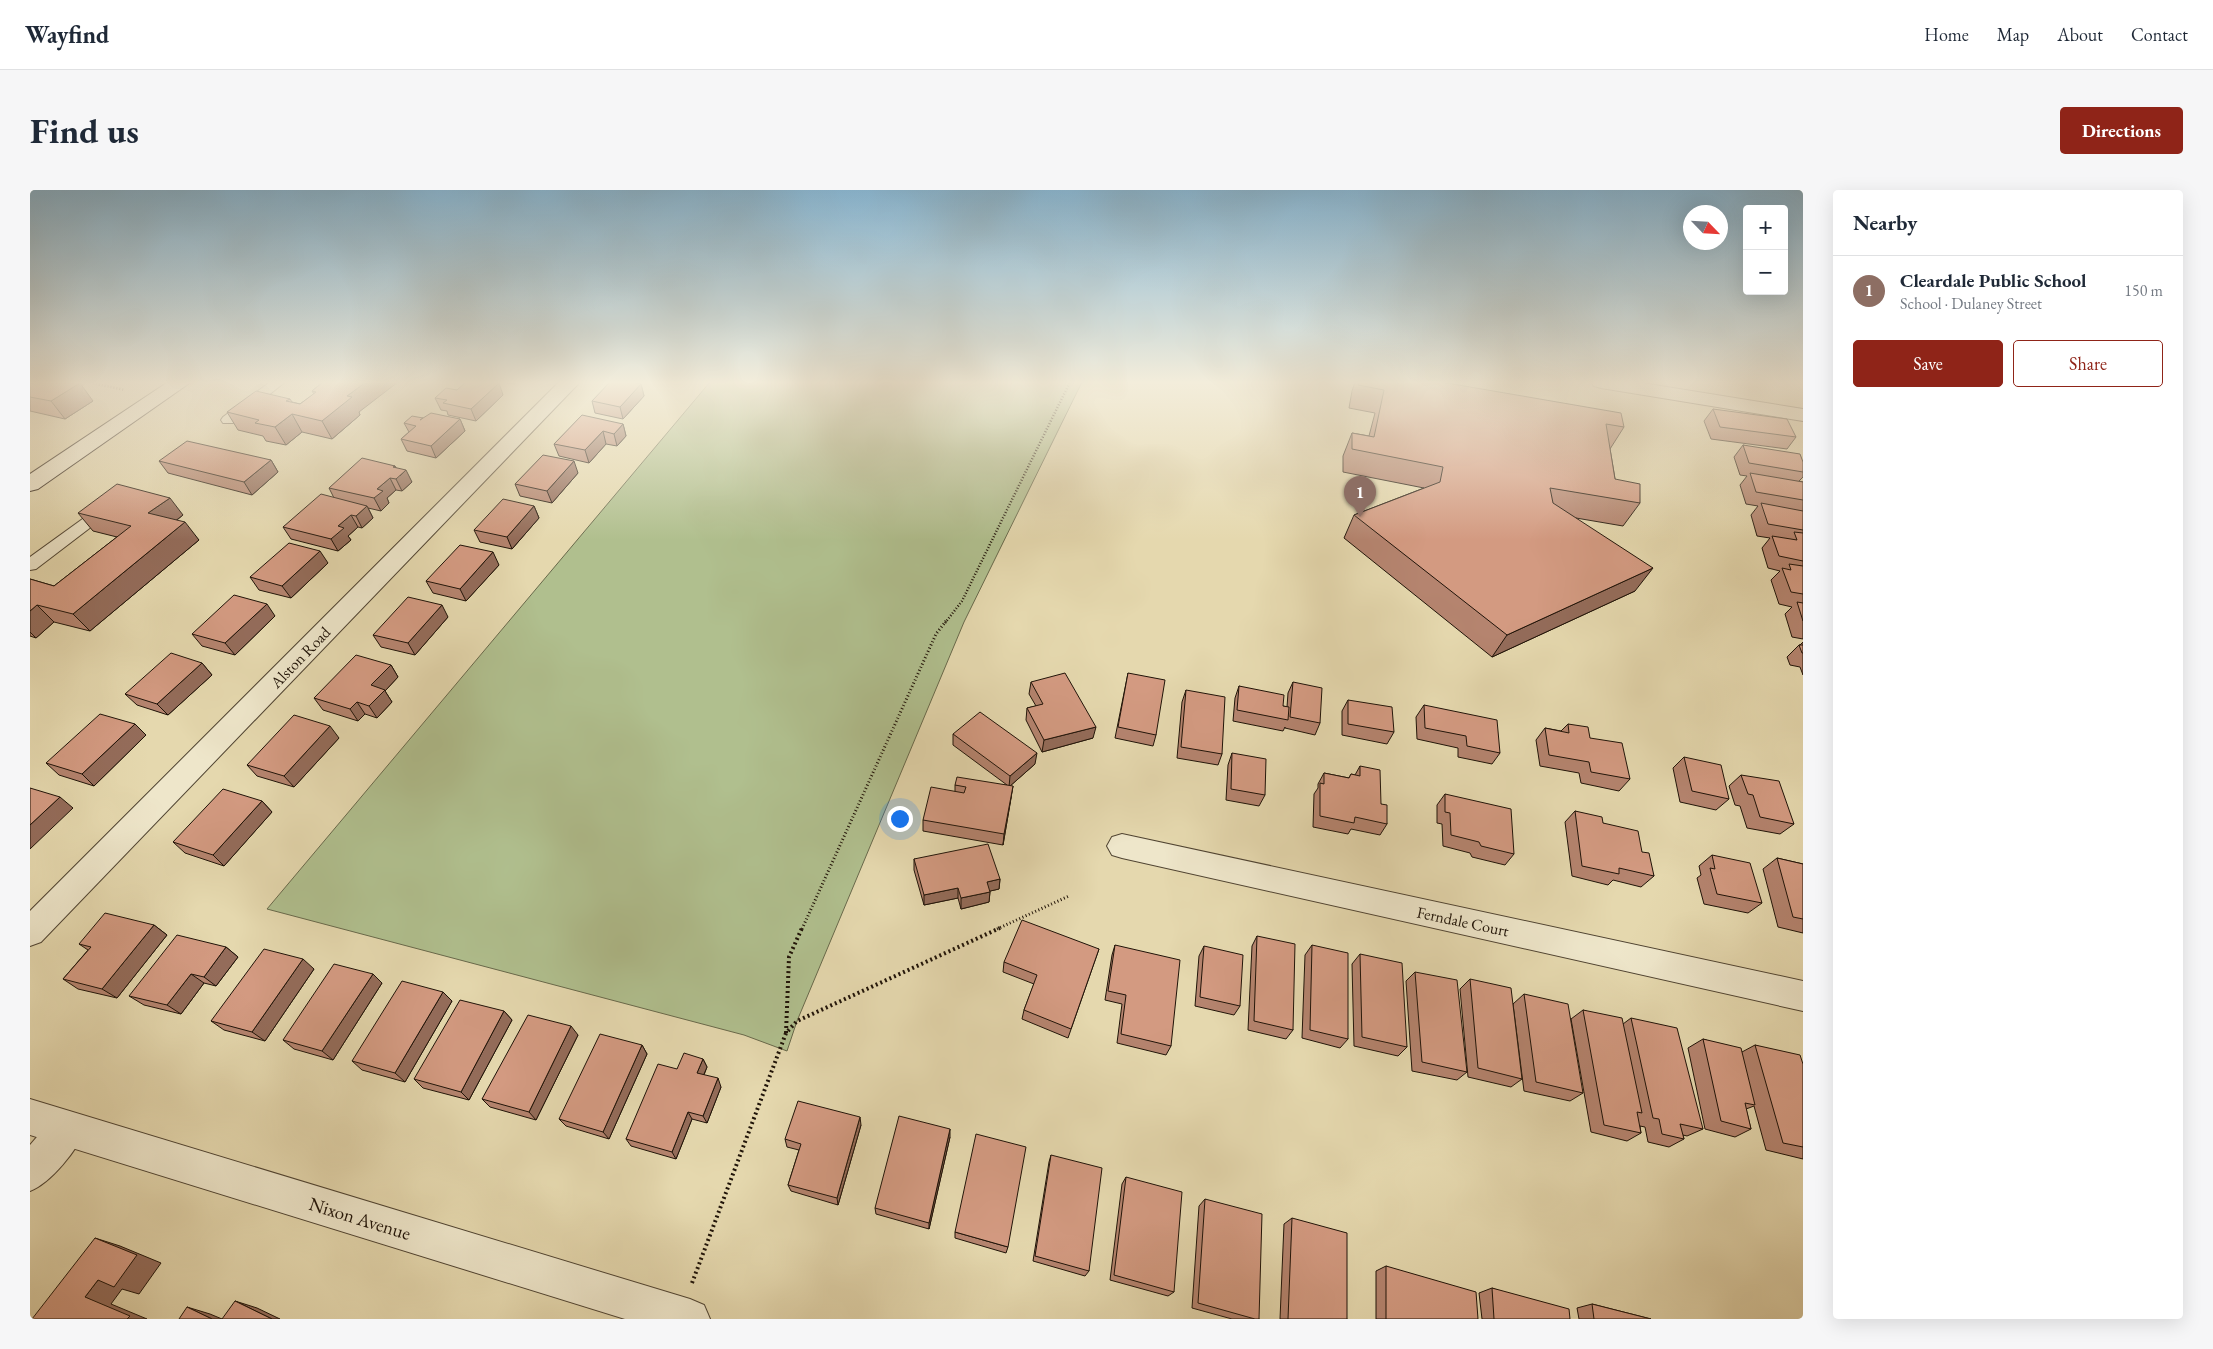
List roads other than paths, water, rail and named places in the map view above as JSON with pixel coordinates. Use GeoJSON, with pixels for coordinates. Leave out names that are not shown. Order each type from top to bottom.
{"type":"FeatureCollection","features":[{"type":"Feature","properties":{"kind":"street"},"geometry":{"type":"LineString","coordinates":[[30,484],[103,435]]}},
{"type":"Feature","properties":{"kind":"street","name":"Alston Road"},"geometry":{"type":"LineString","coordinates":[[30,932],[518,435]]}},
{"type":"Feature","properties":{"kind":"street","name":"Ferndale Court"},"geometry":{"type":"LineString","coordinates":[[1122,846],[1803,996]]}},
{"type":"Feature","properties":{"kind":"street","name":"Nixon Avenue"},"geometry":{"type":"LineString","coordinates":[[30,1117],[690,1319]]}},
{"type":"Feature","properties":{"kind":"street"},"geometry":{"type":"LineString","coordinates":[[30,1173],[68,1129]]}},
{"type":"Feature","properties":{"kind":"lane"},"geometry":{"type":"LineString","coordinates":[[30,565],[120,498]]}},
{"type":"Feature","properties":{"kind":"place","name":"Cleardale Public School"},"geometry":{"type":"Point","coordinates":[1360,517]}}]}
